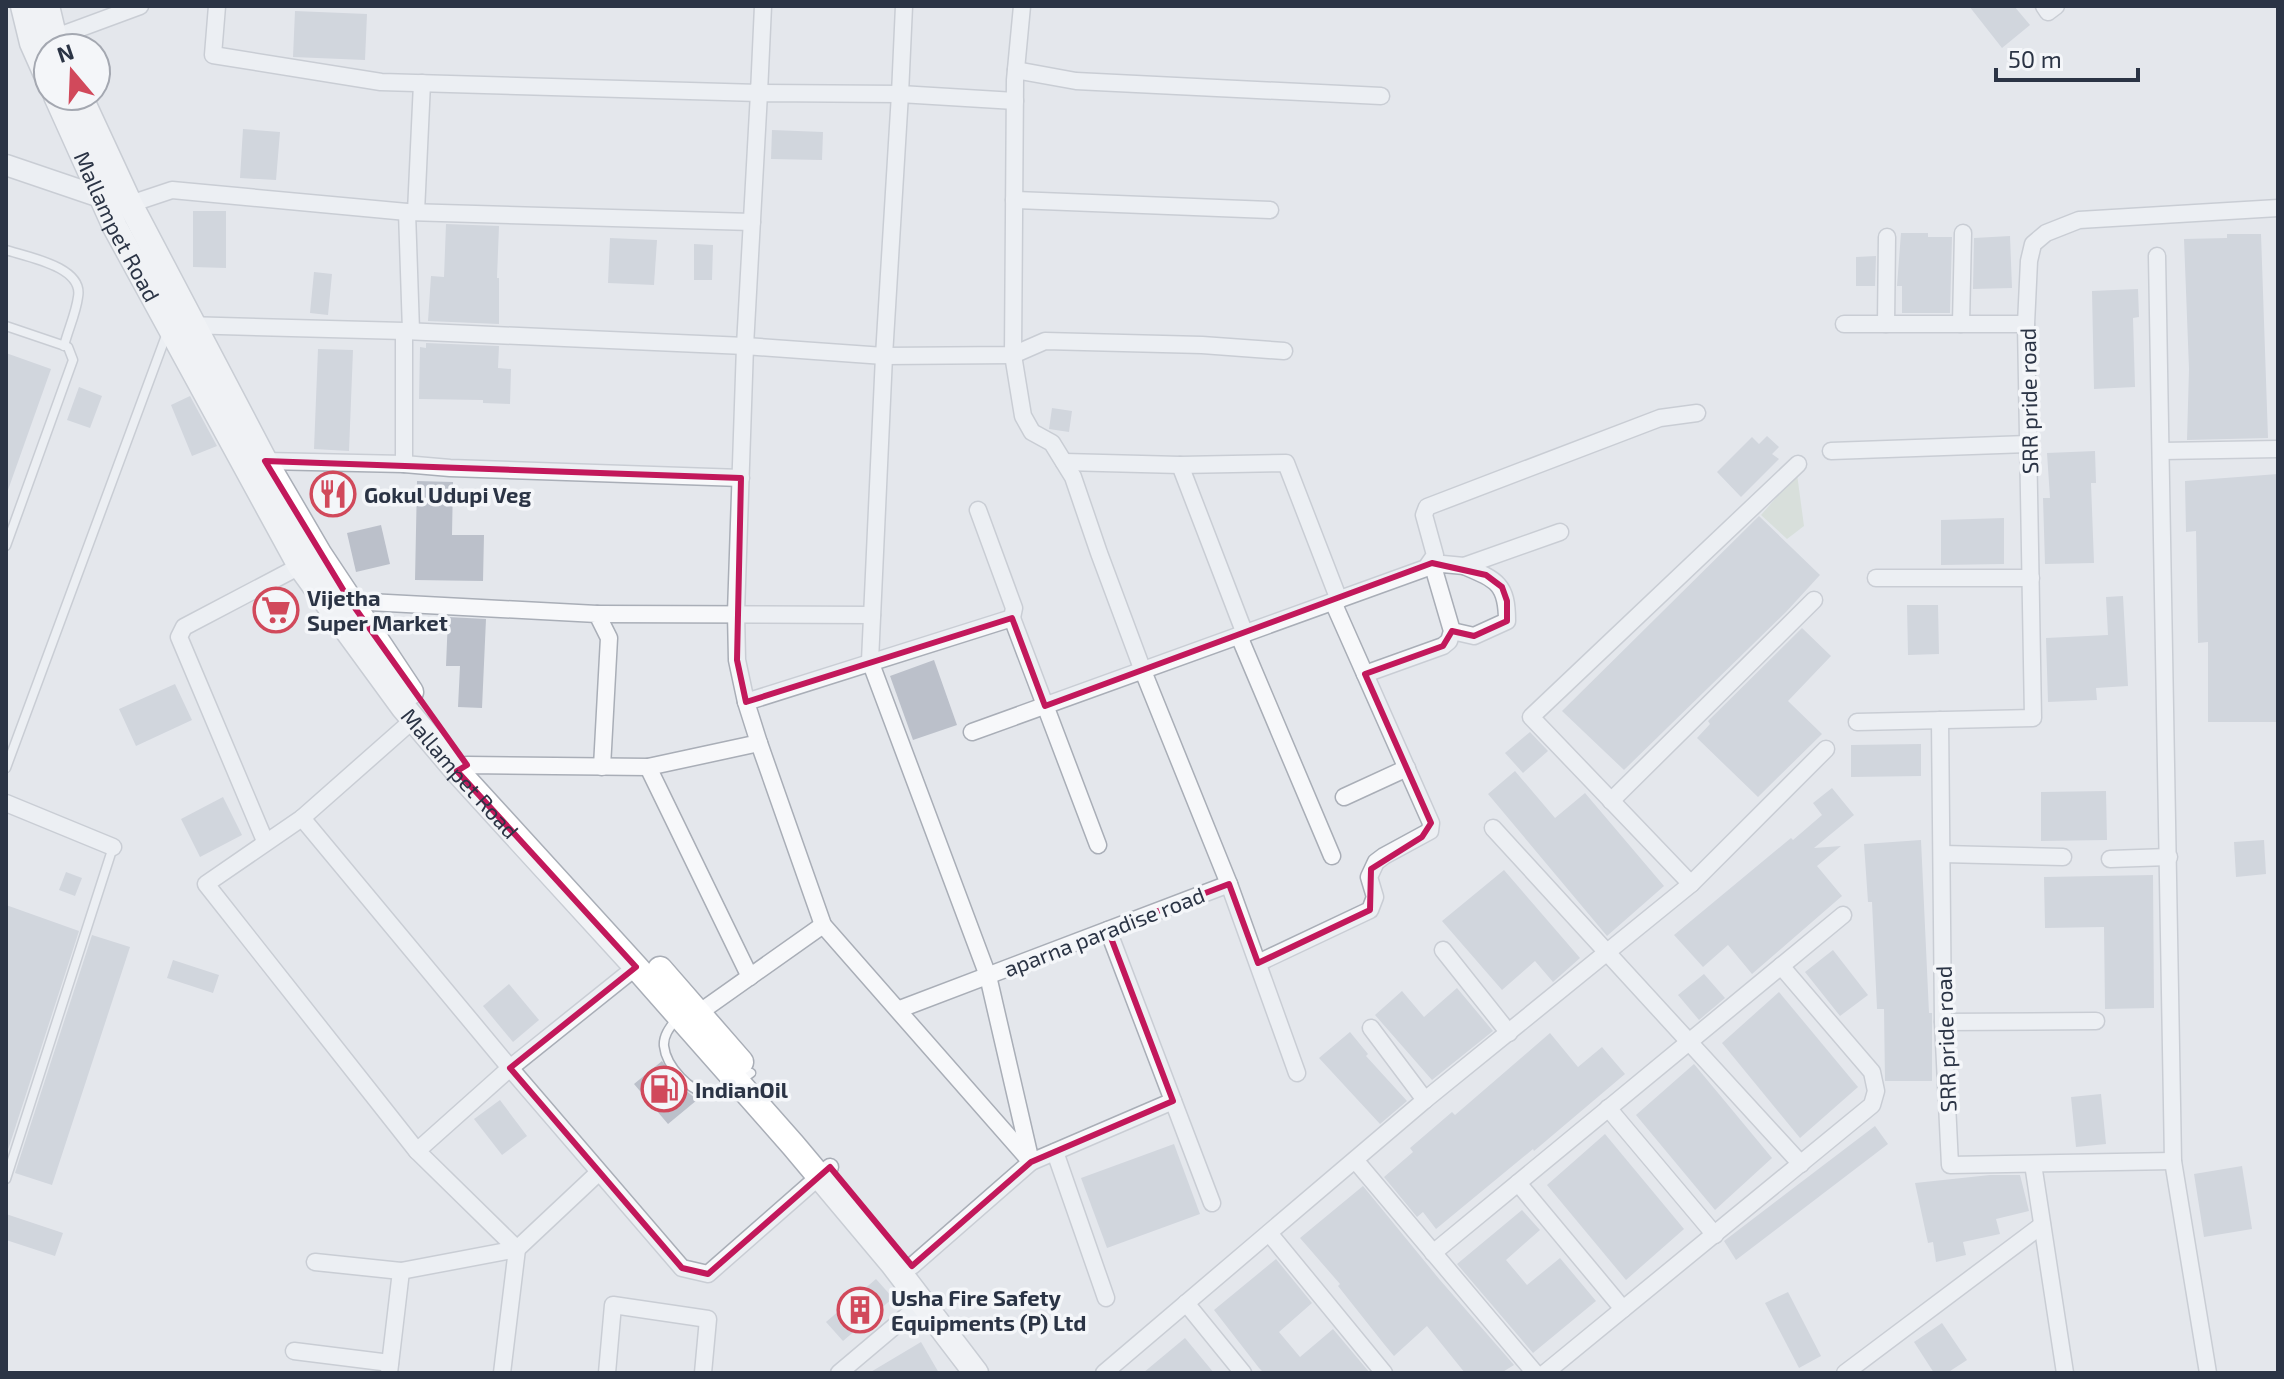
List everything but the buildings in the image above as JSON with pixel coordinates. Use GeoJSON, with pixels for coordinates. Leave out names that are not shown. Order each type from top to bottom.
{"type":"FeatureCollection","features":[{"type":"Feature","properties":{"kind":"main road"},"geometry":{"type":"LineString","coordinates":[[23,6],[39,32]]}},
{"type":"Feature","properties":{"kind":"main road"},"geometry":{"type":"LineString","coordinates":[[47,6],[47,32]]}},
{"type":"Feature","properties":{"kind":"main road","name":"Mallampet Road"},"geometry":{"type":"LineString","coordinates":[[63,112],[103,200],[170,324],[413,720],[691,1011],[824,1172],[912,1266],[996,1373]]}},
{"type":"Feature","properties":{"kind":"main road","name":"Mallampet Road"},"geometry":{"type":"LineString","coordinates":[[87,112],[130,204],[195,325],[300,566],[341,606],[424,710],[462,768]]}},
{"type":"Feature","properties":{"kind":"main road","name":"Mallampet Road"},"geometry":{"type":"LineString","coordinates":[[611,929],[636,967],[691,1011]]}},
{"type":"Feature","properties":{"kind":"main road","name":"Mallampet Road"},"geometry":{"type":"LineString","coordinates":[[824,1172],[976,1373]]}},
{"type":"Feature","properties":{"kind":"street"},"geometry":{"type":"LineString","coordinates":[[76,32],[140,6]]}},
{"type":"Feature","properties":{"kind":"street"},"geometry":{"type":"LineString","coordinates":[[217,6],[213,55],[381,82],[900,94],[1015,101]]}},
{"type":"Feature","properties":{"kind":"street"},"geometry":{"type":"LineString","coordinates":[[763,6],[745,346],[736,613],[737,660],[746,702],[823,925],[900,1009],[1031,1162]]}},
{"type":"Feature","properties":{"kind":"street"},"geometry":{"type":"LineString","coordinates":[[904,6],[870,661],[988,976],[1031,1162]]}},
{"type":"Feature","properties":{"kind":"street"},"geometry":{"type":"LineString","coordinates":[[1022,6],[1015,101],[1013,355],[1023,416],[1032,432],[1052,443],[1064,462],[1180,465],[1286,463],[1365,674],[1431,823],[1430,831],[1376,862],[1369,877],[1375,897],[1370,910],[1258,963]]}},
{"type":"Feature","properties":{"kind":"street"},"geometry":{"type":"LineString","coordinates":[[2044,6],[2048,12],[2056,6]]}},
{"type":"Feature","properties":{"kind":"street"},"geometry":{"type":"LineString","coordinates":[[1016,70],[1076,81],[1381,96]]}},
{"type":"Feature","properties":{"kind":"street"},"geometry":{"type":"LineString","coordinates":[[404,464],[411,212],[422,83]]}},
{"type":"Feature","properties":{"kind":"street"},"geometry":{"type":"LineString","coordinates":[[6,165],[103,200],[130,204],[172,190],[411,212],[752,222]]}},
{"type":"Feature","properties":{"kind":"street"},"geometry":{"type":"LineString","coordinates":[[1014,200],[1270,210]]}},
{"type":"Feature","properties":{"kind":"street","name":"SRR pride road"},"geometry":{"type":"LineString","coordinates":[[1857,722],[2033,718],[2026,324],[2029,261],[2033,244],[2046,233],[2079,220],[2278,208]]}},
{"type":"Feature","properties":{"kind":"street"},"geometry":{"type":"LineString","coordinates":[[1961,324],[1963,233]]}},
{"type":"Feature","properties":{"kind":"street"},"geometry":{"type":"LineString","coordinates":[[1886,324],[1887,237]]}},
{"type":"Feature","properties":{"kind":"street"},"geometry":{"type":"LineString","coordinates":[[2157,256],[2173,1161],[2208,1373]]}},
{"type":"Feature","properties":{"kind":"street"},"geometry":{"type":"LineString","coordinates":[[170,324],[745,346],[884,356],[1013,355],[1045,341],[1202,345],[1284,351]]}},
{"type":"Feature","properties":{"kind":"street"},"geometry":{"type":"LineString","coordinates":[[1844,324],[2026,324]]}},
{"type":"Feature","properties":{"kind":"street"},"geometry":{"type":"LineString","coordinates":[[972,732],[1426,568],[1435,555],[1424,515],[1427,507],[1660,418],[1697,413]]}},
{"type":"Feature","properties":{"kind":"street"},"geometry":{"type":"LineString","coordinates":[[1831,451],[2028,444]]}},
{"type":"Feature","properties":{"kind":"street"},"geometry":{"type":"LineString","coordinates":[[2162,451],[2278,449]]}},
{"type":"Feature","properties":{"kind":"street","name":"aparna paradise road"},"geometry":{"type":"LineString","coordinates":[[900,1009],[1229,884],[1143,671],[1073,477],[1064,462]]}},
{"type":"Feature","properties":{"kind":"street"},"geometry":{"type":"LineString","coordinates":[[257,465],[404,464],[741,478]]}},
{"type":"Feature","properties":{"kind":"street"},"geometry":{"type":"LineString","coordinates":[[1691,884],[1531,717],[1798,464]]}},
{"type":"Feature","properties":{"kind":"street"},"geometry":{"type":"LineString","coordinates":[[1180,465],[1242,635],[1332,856]]}},
{"type":"Feature","properties":{"kind":"street"},"geometry":{"type":"LineString","coordinates":[[978,510],[1014,608],[1012,618],[1098,845]]}},
{"type":"Feature","properties":{"kind":"street"},"geometry":{"type":"LineString","coordinates":[[1464,566],[1560,532]]}},
{"type":"Feature","properties":{"kind":"street"},"geometry":{"type":"LineString","coordinates":[[1432,563],[1464,566],[1486,575],[1502,587],[1507,601],[1507,621],[1493,630],[1474,636],[1452,631]]}},
{"type":"Feature","properties":{"kind":"street"},"geometry":{"type":"LineString","coordinates":[[1365,674],[1443,646],[1449,641],[1452,631],[1432,563]]}},
{"type":"Feature","properties":{"kind":"street"},"geometry":{"type":"LineString","coordinates":[[265,841],[179,637],[184,627],[300,566]]}},
{"type":"Feature","properties":{"kind":"street"},"geometry":{"type":"LineString","coordinates":[[1876,578],[2031,578]]}},
{"type":"Feature","properties":{"kind":"street"},"geometry":{"type":"LineString","coordinates":[[1611,801],[1814,600]]}},
{"type":"Feature","properties":{"kind":"street"},"geometry":{"type":"LineString","coordinates":[[341,606],[597,614],[872,615]]}},
{"type":"Feature","properties":{"kind":"street"},"geometry":{"type":"LineString","coordinates":[[597,614],[609,638],[602,767]]}},
{"type":"Feature","properties":{"kind":"street"},"geometry":{"type":"LineString","coordinates":[[746,702],[1012,618]]}},
{"type":"Feature","properties":{"kind":"street"},"geometry":{"type":"LineString","coordinates":[[413,720],[302,818],[206,884],[417,1151],[517,1249]]}},
{"type":"Feature","properties":{"kind":"street","name":"SRR pride road"},"geometry":{"type":"LineString","coordinates":[[1940,720],[1943,1022],[1950,1165],[2033,1164]]}},
{"type":"Feature","properties":{"kind":"street"},"geometry":{"type":"LineString","coordinates":[[462,768],[648,767],[759,743]]}},
{"type":"Feature","properties":{"kind":"street"},"geometry":{"type":"LineString","coordinates":[[1104,1373],[1425,1100],[1691,884],[1826,749]]}},
{"type":"Feature","properties":{"kind":"street"},"geometry":{"type":"LineString","coordinates":[[648,767],[750,977]]}},
{"type":"Feature","properties":{"kind":"street"},"geometry":{"type":"LineString","coordinates":[[1344,797],[1407,768]]}},
{"type":"Feature","properties":{"kind":"street"},"geometry":{"type":"LineString","coordinates":[[6,803],[113,847]]}},
{"type":"Feature","properties":{"kind":"street"},"geometry":{"type":"LineString","coordinates":[[302,818],[598,1173],[682,1268],[708,1274],[824,1172]]}},
{"type":"Feature","properties":{"kind":"street"},"geometry":{"type":"LineString","coordinates":[[1493,828],[1801,1164]]}},
{"type":"Feature","properties":{"kind":"street"},"geometry":{"type":"LineString","coordinates":[[1943,854],[2063,857]]}},
{"type":"Feature","properties":{"kind":"street"},"geometry":{"type":"LineString","coordinates":[[2110,859],[2169,857]]}},
{"type":"Feature","properties":{"kind":"street"},"geometry":{"type":"LineString","coordinates":[[1229,884],[1297,1073]]}},
{"type":"Feature","properties":{"kind":"street"},"geometry":{"type":"LineString","coordinates":[[1433,1253],[1843,915]]}},
{"type":"Feature","properties":{"kind":"street"},"geometry":{"type":"LineString","coordinates":[[691,1011],[750,977],[823,925]]}},
{"type":"Feature","properties":{"kind":"street"},"geometry":{"type":"LineString","coordinates":[[1108,930],[1212,1203]]}},
{"type":"Feature","properties":{"kind":"street"},"geometry":{"type":"LineString","coordinates":[[1443,950],[1509,1033]]}},
{"type":"Feature","properties":{"kind":"street"},"geometry":{"type":"LineString","coordinates":[[1545,1373],[1872,1105],[1876,1091],[1872,1072],[1781,966]]}},
{"type":"Feature","properties":{"kind":"street"},"geometry":{"type":"LineString","coordinates":[[417,1151],[510,1068],[636,967]]}},
{"type":"Feature","properties":{"kind":"street"},"geometry":{"type":"LineString","coordinates":[[1943,1022],[2096,1021]]}},
{"type":"Feature","properties":{"kind":"street"},"geometry":{"type":"LineString","coordinates":[[1371,1028],[1425,1100]]}},
{"type":"Feature","properties":{"kind":"street"},"geometry":{"type":"LineString","coordinates":[[912,1266],[1031,1162],[1173,1101]]}},
{"type":"Feature","properties":{"kind":"street"},"geometry":{"type":"LineString","coordinates":[[1608,1108],[1715,1235]]}},
{"type":"Feature","properties":{"kind":"street"},"geometry":{"type":"LineString","coordinates":[[1055,1152],[1106,1298]]}},
{"type":"Feature","properties":{"kind":"street"},"geometry":{"type":"LineString","coordinates":[[1355,1160],[1535,1373]]}},
{"type":"Feature","properties":{"kind":"street"},"geometry":{"type":"LineString","coordinates":[[2065,1373],[2033,1164],[2173,1161]]}},
{"type":"Feature","properties":{"kind":"street"},"geometry":{"type":"LineString","coordinates":[[315,1262],[401,1271],[517,1249],[598,1173]]}},
{"type":"Feature","properties":{"kind":"street"},"geometry":{"type":"LineString","coordinates":[[1518,1183],[1623,1309]]}},
{"type":"Feature","properties":{"kind":"street"},"geometry":{"type":"LineString","coordinates":[[1845,1373],[2042,1225]]}},
{"type":"Feature","properties":{"kind":"street"},"geometry":{"type":"LineString","coordinates":[[1269,1233],[1384,1373]]}},
{"type":"Feature","properties":{"kind":"street"},"geometry":{"type":"LineString","coordinates":[[502,1373],[517,1249]]}},
{"type":"Feature","properties":{"kind":"street"},"geometry":{"type":"LineString","coordinates":[[294,1351],[390,1368],[401,1271]]}},
{"type":"Feature","properties":{"kind":"street"},"geometry":{"type":"LineString","coordinates":[[839,1373],[922,1303]]}},
{"type":"Feature","properties":{"kind":"street"},"geometry":{"type":"LineString","coordinates":[[1186,1303],[1243,1373]]}},
{"type":"Feature","properties":{"kind":"street"},"geometry":{"type":"LineString","coordinates":[[607,1373],[613,1305],[708,1319],[703,1373]]}},
{"type":"Feature","properties":{"kind":"lane"},"geometry":{"type":"LineString","coordinates":[[6,250],[69,272],[77,282],[79,294],[64,346]]}},
{"type":"Feature","properties":{"kind":"lane"},"geometry":{"type":"LineString","coordinates":[[6,768],[170,324]]}},
{"type":"Feature","properties":{"kind":"lane"},"geometry":{"type":"LineString","coordinates":[[6,326],[64,346],[73,353],[6,546]]}},
{"type":"Feature","properties":{"kind":"lane"},"geometry":{"type":"LineString","coordinates":[[6,1179],[113,847]]}},
{"type":"Feature","properties":{"kind":"lane"},"geometry":{"type":"LineString","coordinates":[[691,1011],[666,1032],[664,1047],[673,1068],[698,1090],[711,1093],[744,1078]]}},
{"type":"Feature","properties":{"kind":"highlighted area"},"geometry":{"type":"Polygon","coordinates":[[[265,461],[741,478],[737,660],[746,702],[1012,618],[1045,706],[1432,563],[1486,575],[1502,587],[1507,601],[1507,621],[1493,630],[1474,636],[1452,631],[1443,646],[1365,674],[1431,823],[1422,837],[1371,869],[1370,910],[1258,963],[1229,884],[1108,930],[1173,1101],[1031,1162],[912,1266],[830,1167],[708,1274],[682,1268],[510,1068],[636,967],[457,771],[467,765],[350,601],[265,461]]]}},
{"type":"Feature","properties":{"kind":"green space"},"geometry":{"type":"Polygon","coordinates":[[[1797,474],[1804,526],[1787,539],[1761,515],[1797,474]]]}},
{"type":"Feature","properties":{"kind":"place","name":"Gokul Udupi Veg"},"geometry":{"type":"Point","coordinates":[333,494]}},
{"type":"Feature","properties":{"kind":"place","name":"Vijetha Super Market"},"geometry":{"type":"Point","coordinates":[276,610]}},
{"type":"Feature","properties":{"kind":"place","name":"IndianOil"},"geometry":{"type":"Point","coordinates":[664,1089]}},
{"type":"Feature","properties":{"kind":"place","name":"Usha Fire Safety Equipments (P) Ltd"},"geometry":{"type":"Point","coordinates":[860,1310]}}]}
